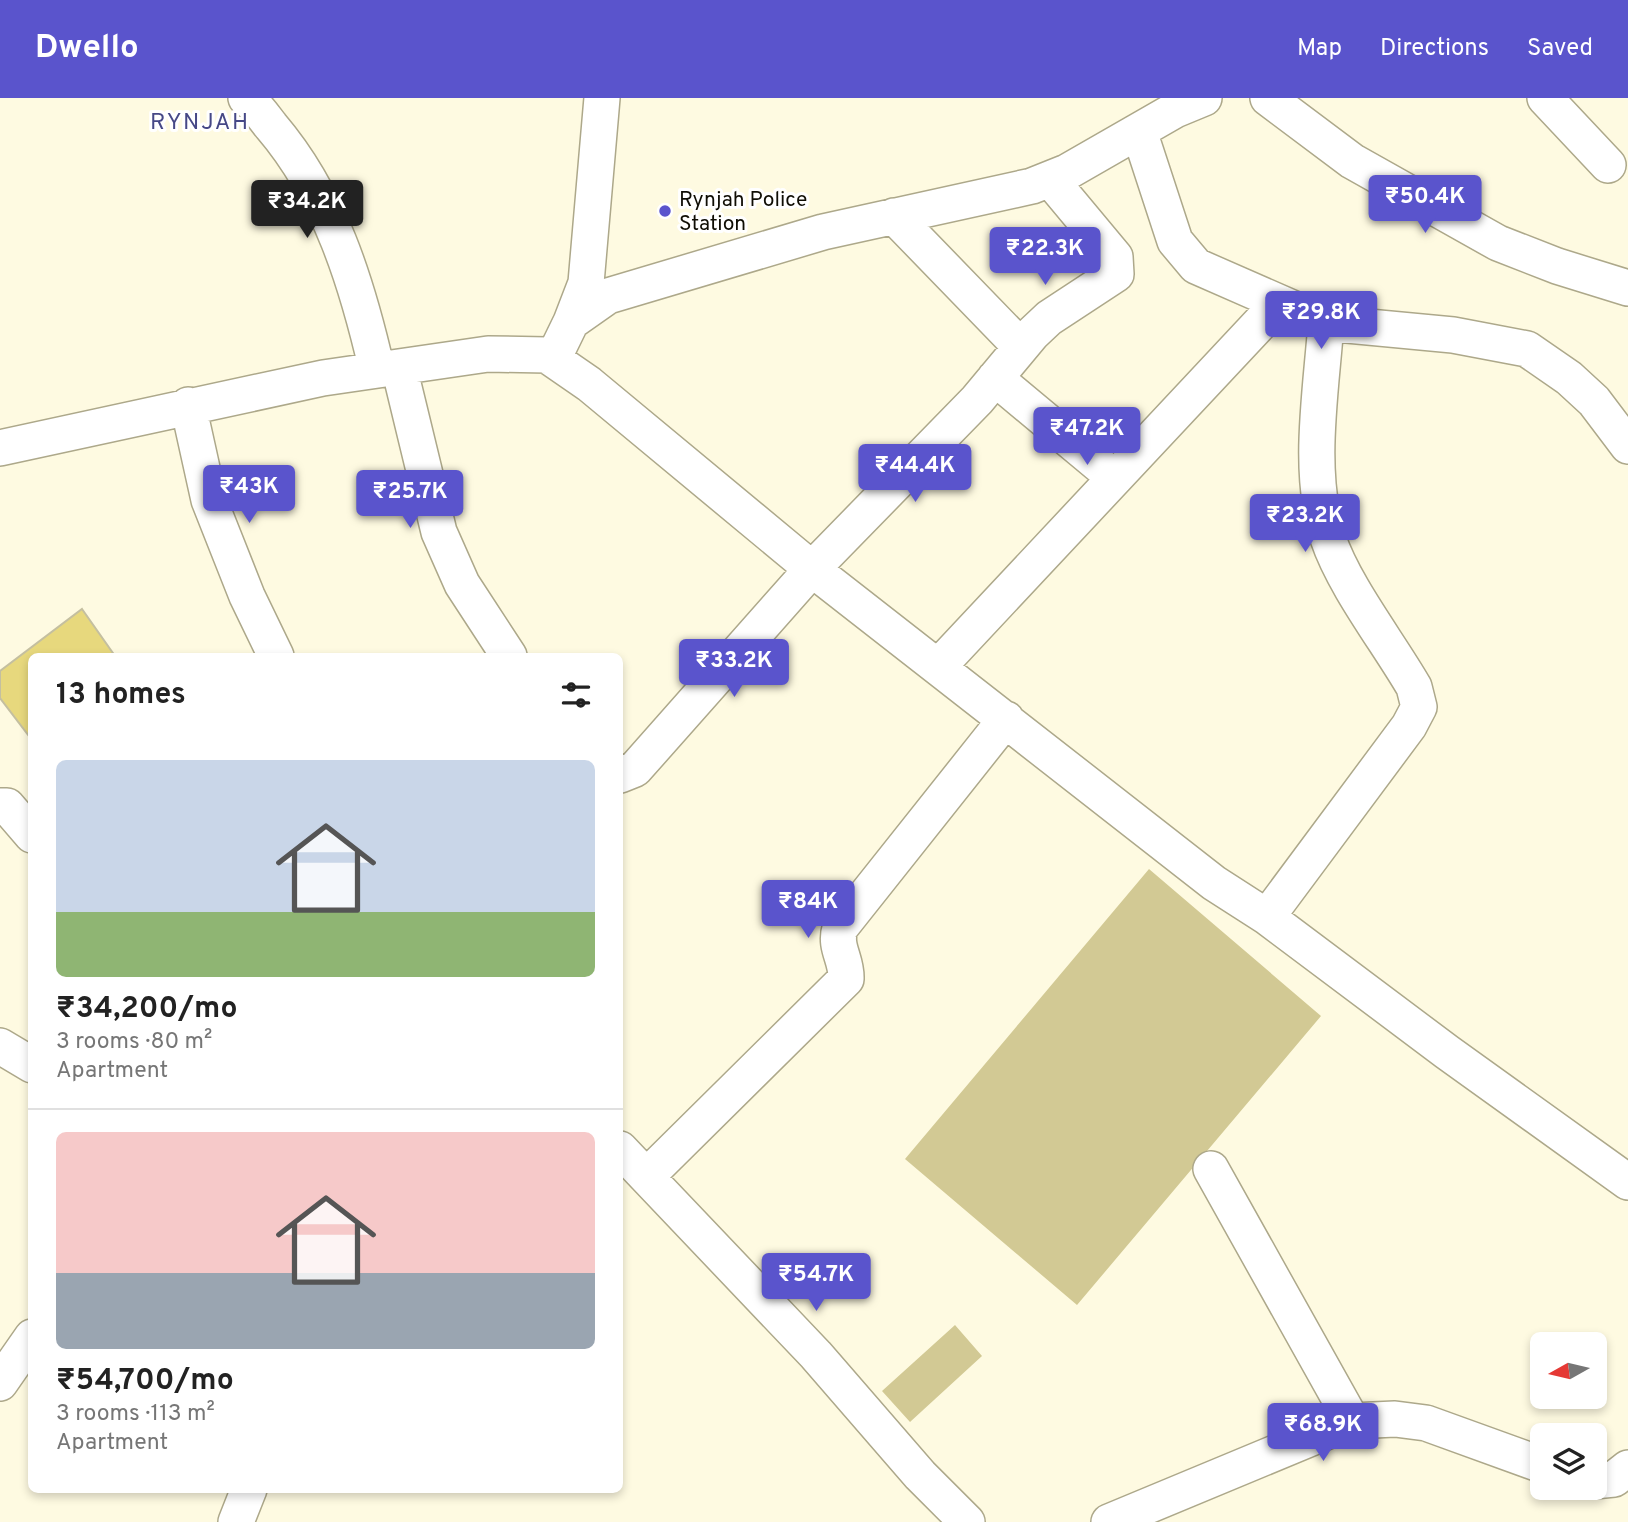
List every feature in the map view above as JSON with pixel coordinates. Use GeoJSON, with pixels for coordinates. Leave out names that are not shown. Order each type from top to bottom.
{"type":"FeatureCollection","features":[{"type":"Feature","properties":{"kind":"street"},"geometry":{"type":"LineString","coordinates":[[553,359],[586,283],[602,98]]}},
{"type":"Feature","properties":{"kind":"street"},"geometry":{"type":"LineString","coordinates":[[571,322],[608,296],[823,232],[1050,179],[1203,98]]}},
{"type":"Feature","properties":{"kind":"street"},"geometry":{"type":"LineString","coordinates":[[1268,98],[1352,161],[1498,243],[1557,266],[1628,288]]}},
{"type":"Feature","properties":{"kind":"street"},"geometry":{"type":"LineString","coordinates":[[1545,98],[1608,165]]}},
{"type":"Feature","properties":{"kind":"street"},"geometry":{"type":"LineString","coordinates":[[250,99],[295,156],[335,232],[388,368],[439,532],[462,584],[507,653]]}},
{"type":"Feature","properties":{"kind":"street"},"geometry":{"type":"LineString","coordinates":[[1139,131],[1175,241],[1196,267],[1277,305],[1326,323],[1453,335],[1527,349],[1569,378],[1586,394],[1628,446]]}},
{"type":"Feature","properties":{"kind":"street"},"geometry":{"type":"LineString","coordinates":[[623,774],[635,769],[812,569],[977,400],[1020,346],[1049,318],[1116,274],[1115,257],[1050,179]]}},
{"type":"Feature","properties":{"kind":"street"},"geometry":{"type":"LineString","coordinates":[[894,216],[1020,346]]}},
{"type":"Feature","properties":{"kind":"street"},"geometry":{"type":"LineString","coordinates":[[938,667],[1277,305]]}},
{"type":"Feature","properties":{"kind":"street"},"geometry":{"type":"LineString","coordinates":[[1266,917],[1409,726],[1419,707],[1414,687],[1338,561],[1323,515],[1317,449],[1326,323]]}},
{"type":"Feature","properties":{"kind":"street"},"geometry":{"type":"LineString","coordinates":[[1,447],[188,405],[388,368],[488,355],[525,353],[553,359],[618,407],[812,569],[1214,883],[1266,917],[1628,1182]]}},
{"type":"Feature","properties":{"kind":"street"},"geometry":{"type":"LineString","coordinates":[[995,377],[1115,478]]}},
{"type":"Feature","properties":{"kind":"street"},"geometry":{"type":"LineString","coordinates":[[188,405],[209,500],[247,596],[275,653]]}},
{"type":"Feature","properties":{"kind":"street"},"geometry":{"type":"LineString","coordinates":[[647,1176],[846,979],[846,967],[836,941],[840,928],[1006,719]]}},
{"type":"Feature","properties":{"kind":"street"},"geometry":{"type":"LineString","coordinates":[[0,806],[7,806],[28,830]]}},
{"type":"Feature","properties":{"kind":"street"},"geometry":{"type":"LineString","coordinates":[[0,1046],[28,1063]]}},
{"type":"Feature","properties":{"kind":"street"},"geometry":{"type":"LineString","coordinates":[[623,1152],[816,1355],[920,1475],[967,1522]]}},
{"type":"Feature","properties":{"kind":"street"},"geometry":{"type":"LineString","coordinates":[[1211,1169],[1352,1421]]}},
{"type":"Feature","properties":{"kind":"street"},"geometry":{"type":"LineString","coordinates":[[0,1383],[28,1343]]}},
{"type":"Feature","properties":{"kind":"street"},"geometry":{"type":"LineString","coordinates":[[1109,1522],[1352,1421],[1395,1419],[1426,1423],[1530,1461]]}},
{"type":"Feature","properties":{"kind":"street"},"geometry":{"type":"LineString","coordinates":[[236,1522],[247,1493]]}},
{"type":"Feature","properties":{"kind":"shaded area"},"geometry":{"type":"Polygon","coordinates":[[[1149,869],[1321,1016],[1077,1305],[905,1159],[1149,869]]]}},
{"type":"Feature","properties":{"kind":"shaded area"},"geometry":{"type":"Polygon","coordinates":[[[955,1325],[982,1356],[910,1422],[882,1391],[955,1325]]]}},
{"type":"Feature","properties":{"kind":"building"},"geometry":{"type":"Polygon","coordinates":[[[82,609],[113,653],[28,653],[28,735],[0,698],[0,671],[82,609]]]}},
{"type":"Feature","properties":{"kind":"place","name":"Rynjah Police Station"},"geometry":{"type":"Point","coordinates":[665,211]}},
{"type":"Feature","properties":{"kind":"district","name":"RYNJAH"},"geometry":{"type":"Point","coordinates":[200,121]}}]}
